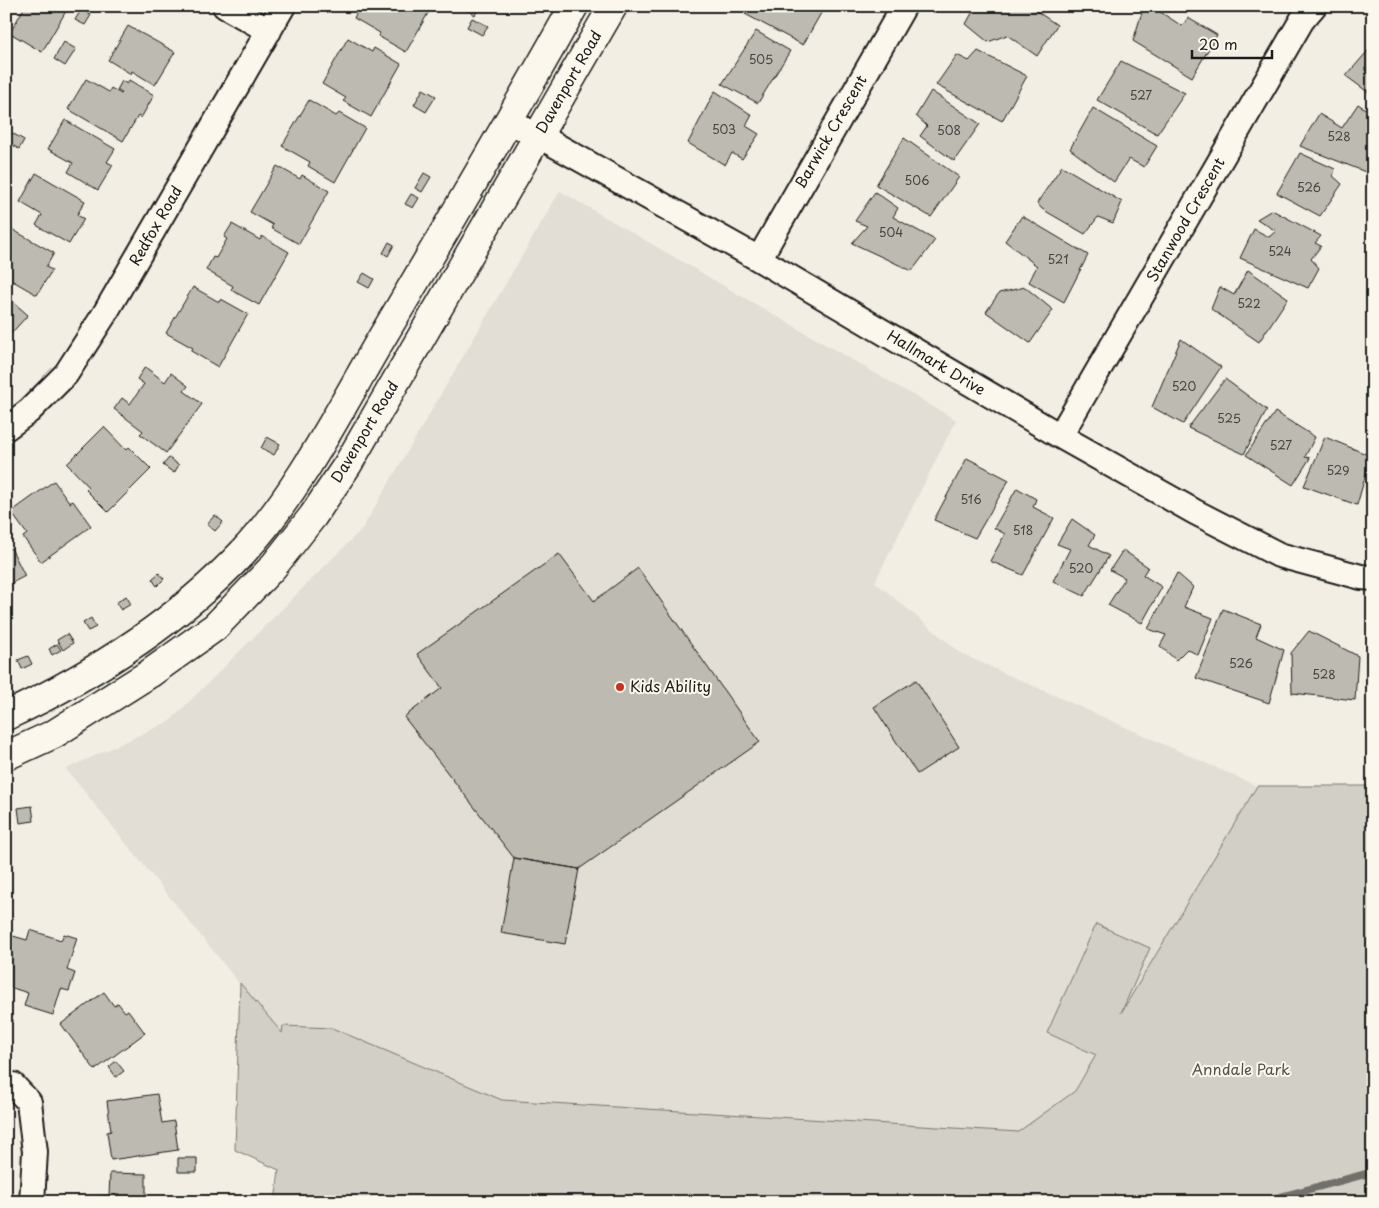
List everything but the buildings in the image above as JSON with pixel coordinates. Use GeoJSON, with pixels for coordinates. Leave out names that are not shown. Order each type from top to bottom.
{"type":"FeatureCollection","features":[{"type":"Feature","properties":{"kind":"street"},"geometry":{"type":"LineString","coordinates":[[224,6],[269,30]]}},
{"type":"Feature","properties":{"kind":"street","name":"Redfox Road"},"geometry":{"type":"LineString","coordinates":[[6,428],[29,411],[66,374],[104,315],[283,6]]}},
{"type":"Feature","properties":{"kind":"street"},"geometry":{"type":"LineString","coordinates":[[6,716],[43,699],[123,654],[186,607],[244,552],[284,500],[320,444],[509,122],[574,6]]}},
{"type":"Feature","properties":{"kind":"street","name":"Davenport Road"},"geometry":{"type":"LineString","coordinates":[[6,756],[54,734],[149,674],[215,627],[272,568],[313,516],[348,464],[613,6]]}},
{"type":"Feature","properties":{"kind":"street","name":"Barwick Crescent"},"geometry":{"type":"LineString","coordinates":[[759,259],[904,6]]}},
{"type":"Feature","properties":{"kind":"street","name":"Stanwood Crescent"},"geometry":{"type":"LineString","coordinates":[[1060,436],[1302,20],[1314,6]]}},
{"type":"Feature","properties":{"kind":"street","name":"Hallmark Drive"},"geometry":{"type":"LineString","coordinates":[[509,122],[539,136],[759,259],[1060,436],[1195,512],[1279,555],[1361,577],[1373,578]]}},
{"type":"Feature","properties":{"kind":"street"},"geometry":{"type":"LineString","coordinates":[[10,1085],[29,1102],[35,1152],[32,1202]]}},
{"type":"Feature","properties":{"kind":"shaded area","name":"Kids Ability"},"geometry":{"type":"Polygon","coordinates":[[[560,191],[956,420],[875,582],[962,654],[1257,786],[1021,1181],[316,1072],[239,983],[66,769],[170,721],[362,529],[560,191]]]}},
{"type":"Feature","properties":{"kind":"green space","name":"Anndale Park"},"geometry":{"type":"Polygon","coordinates":[[[1257,786],[1373,786],[1373,1202],[275,1202],[279,1170],[235,1150],[240,983],[282,1033],[283,1026],[332,1028],[502,1100],[1018,1132],[1075,1091],[1096,1055],[1047,1033],[1096,924],[1150,948],[1121,1013],[1257,786]]]}},
{"type":"Feature","properties":{"kind":"waterway"},"geometry":{"type":"LineString","coordinates":[[1262,1202],[1373,1172]]}},
{"type":"Feature","properties":{"kind":"place","name":"Kids Ability"},"geometry":{"type":"Point","coordinates":[620,687]}}]}
